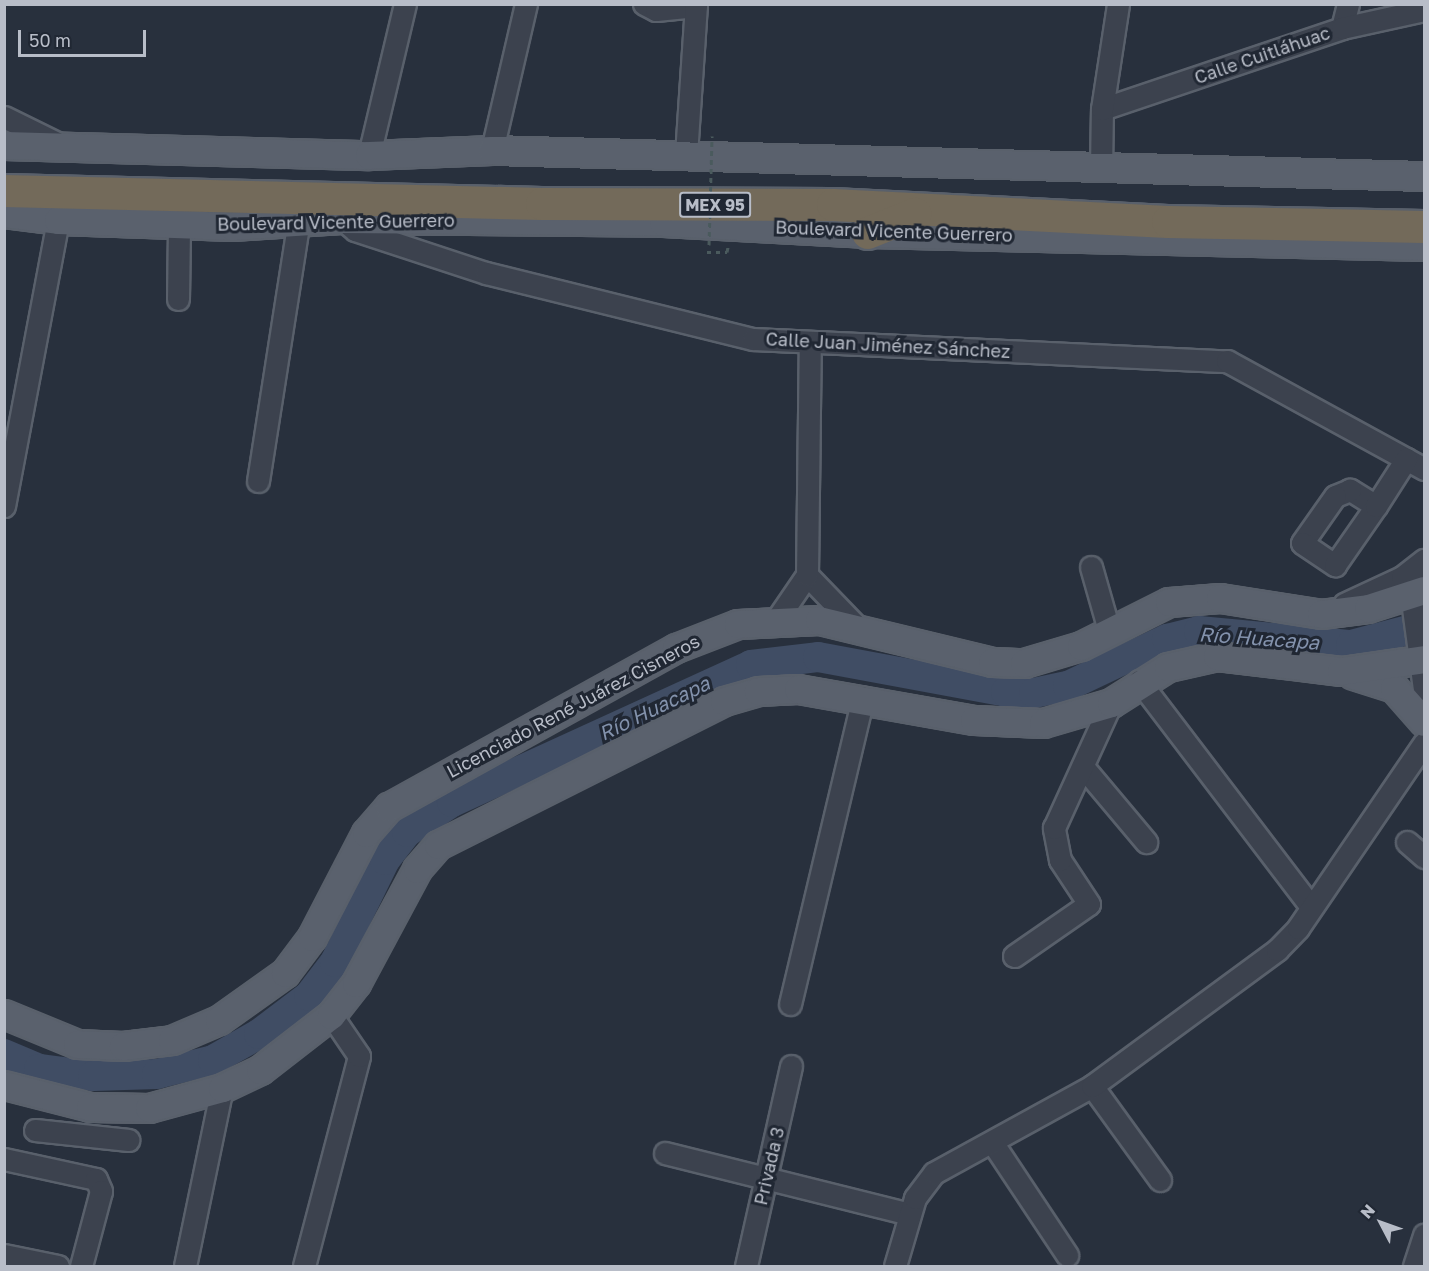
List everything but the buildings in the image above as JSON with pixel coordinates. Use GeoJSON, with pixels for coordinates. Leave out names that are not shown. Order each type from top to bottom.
{"type":"FeatureCollection","features":[{"type":"Feature","properties":{"kind":"highway","name":"Boulevard Vicente Guerrero"},"geometry":{"type":"LineString","coordinates":[[4,176],[226,184],[938,191],[1425,206]]}},
{"type":"Feature","properties":{"kind":"highway","name":"Boulevard Vicente Guerrero"},"geometry":{"type":"LineString","coordinates":[[4,191],[542,204],[833,205],[922,211],[1425,227]]}},
{"type":"Feature","properties":{"kind":"highway"},"geometry":{"type":"LineString","coordinates":[[4,196],[37,192]]}},
{"type":"Feature","properties":{"kind":"highway"},"geometry":{"type":"LineString","coordinates":[[868,233],[922,211]]}},
{"type":"Feature","properties":{"kind":"main road"},"geometry":{"type":"LineString","coordinates":[[4,145],[73,150],[369,155],[492,150],[1101,170],[1425,176]]}},
{"type":"Feature","properties":{"kind":"main road","name":"Boulevard Vicente Guerrero"},"geometry":{"type":"LineString","coordinates":[[4,213],[58,220],[179,224],[298,225],[342,219],[663,222],[868,233],[1425,246]]}},
{"type":"Feature","properties":{"kind":"main road","name":"Licenciado René Juárez Cisneros"},"geometry":{"type":"LineString","coordinates":[[4,1014],[77,1044],[123,1046],[172,1040],[219,1020],[285,973],[312,937],[366,833],[389,807],[676,648],[738,624],[777,619],[857,627],[992,662],[1024,663],[1053,658],[1169,602],[1193,598],[1321,614],[1368,608],[1416,596]]}},
{"type":"Feature","properties":{"kind":"main road"},"geometry":{"type":"LineString","coordinates":[[4,1085],[90,1107],[149,1108],[222,1088],[260,1071],[332,1015],[356,983],[417,868],[438,845],[464,828],[724,700],[758,691],[798,689],[1010,724],[1043,723],[1111,702],[1139,681],[1168,667],[1217,656],[1341,671],[1394,688],[1425,722]]}},
{"type":"Feature","properties":{"kind":"main road"},"geometry":{"type":"LineString","coordinates":[[1341,671],[1421,657]]}},
{"type":"Feature","properties":{"kind":"street"},"geometry":{"type":"LineString","coordinates":[[369,155],[405,4]]}},
{"type":"Feature","properties":{"kind":"street"},"geometry":{"type":"LineString","coordinates":[[492,150],[526,4]]}},
{"type":"Feature","properties":{"kind":"street"},"geometry":{"type":"LineString","coordinates":[[644,4],[656,10],[696,5],[686,155]]}},
{"type":"Feature","properties":{"kind":"street"},"geometry":{"type":"LineString","coordinates":[[1101,170],[1102,109],[1118,4]]}},
{"type":"Feature","properties":{"kind":"street"},"geometry":{"type":"LineString","coordinates":[[1342,28],[1348,4]]}},
{"type":"Feature","properties":{"kind":"street","name":"Calle Cuitláhuac"},"geometry":{"type":"LineString","coordinates":[[1102,109],[1342,28],[1425,10]]}},
{"type":"Feature","properties":{"kind":"street"},"geometry":{"type":"LineString","coordinates":[[4,117],[73,150]]}},
{"type":"Feature","properties":{"kind":"street","name":"Calle Juan Jiménez Sánchez"},"geometry":{"type":"LineString","coordinates":[[342,219],[355,230],[486,273],[753,339],[1227,361],[1415,464]]}},
{"type":"Feature","properties":{"kind":"street"},"geometry":{"type":"LineString","coordinates":[[4,506],[13,431],[58,220]]}},
{"type":"Feature","properties":{"kind":"street"},"geometry":{"type":"LineString","coordinates":[[178,299],[179,224]]}},
{"type":"Feature","properties":{"kind":"street"},"geometry":{"type":"LineString","coordinates":[[258,481],[298,225]]}},
{"type":"Feature","properties":{"kind":"street"},"geometry":{"type":"LineString","coordinates":[[777,619],[807,575],[810,342]]}},
{"type":"Feature","properties":{"kind":"street"},"geometry":{"type":"LineString","coordinates":[[1376,506],[1415,464]]}},
{"type":"Feature","properties":{"kind":"street"},"geometry":{"type":"LineString","coordinates":[[1425,560],[1416,596],[1425,689]]}},
{"type":"Feature","properties":{"kind":"street"},"geometry":{"type":"LineString","coordinates":[[1321,614],[1376,590],[1425,560]]}},
{"type":"Feature","properties":{"kind":"street"},"geometry":{"type":"LineString","coordinates":[[1091,567],[1109,630]]}},
{"type":"Feature","properties":{"kind":"street"},"geometry":{"type":"LineString","coordinates":[[807,575],[857,627]]}},
{"type":"Feature","properties":{"kind":"street"},"geometry":{"type":"LineString","coordinates":[[1139,681],[1311,908]]}},
{"type":"Feature","properties":{"kind":"street"},"geometry":{"type":"LineString","coordinates":[[790,1004],[863,698]]}},
{"type":"Feature","properties":{"kind":"street"},"geometry":{"type":"LineString","coordinates":[[1014,956],[1089,904],[1053,844],[1054,828],[1084,768],[1111,702]]}},
{"type":"Feature","properties":{"kind":"street"},"geometry":{"type":"LineString","coordinates":[[895,1266],[921,1184],[1092,1086],[1276,950],[1311,908],[1425,743]]}},
{"type":"Feature","properties":{"kind":"street"},"geometry":{"type":"LineString","coordinates":[[1084,768],[1146,843]]}},
{"type":"Feature","properties":{"kind":"street"},"geometry":{"type":"LineString","coordinates":[[1407,842],[1425,858]]}},
{"type":"Feature","properties":{"kind":"street"},"geometry":{"type":"LineString","coordinates":[[304,1266],[359,1056],[332,1015]]}},
{"type":"Feature","properties":{"kind":"street","name":"Privada 3"},"geometry":{"type":"LineString","coordinates":[[746,1266],[768,1177],[791,1066]]}},
{"type":"Feature","properties":{"kind":"street"},"geometry":{"type":"LineString","coordinates":[[1092,1086],[1160,1180]]}},
{"type":"Feature","properties":{"kind":"street"},"geometry":{"type":"LineString","coordinates":[[185,1266],[222,1088]]}},
{"type":"Feature","properties":{"kind":"street"},"geometry":{"type":"LineString","coordinates":[[87,1135],[90,1107]]}},
{"type":"Feature","properties":{"kind":"street"},"geometry":{"type":"LineString","coordinates":[[35,1130],[128,1140]]}},
{"type":"Feature","properties":{"kind":"street"},"geometry":{"type":"LineString","coordinates":[[992,1142],[1067,1255]]}},
{"type":"Feature","properties":{"kind":"street"},"geometry":{"type":"LineString","coordinates":[[665,1153],[910,1214]]}},
{"type":"Feature","properties":{"kind":"street"},"geometry":{"type":"LineString","coordinates":[[4,1159],[96,1179],[101,1191],[81,1266]]}},
{"type":"Feature","properties":{"kind":"street"},"geometry":{"type":"LineString","coordinates":[[1414,1266],[1425,1235]]}},
{"type":"Feature","properties":{"kind":"street"},"geometry":{"type":"LineString","coordinates":[[4,1255],[58,1266]]}},
{"type":"Feature","properties":{"kind":"path"},"geometry":{"type":"LineString","coordinates":[[707,252],[727,252],[728,246],[709,245],[712,136]]}},
{"type":"Feature","properties":{"kind":"waterway","name":"Río Huacapa"},"geometry":{"type":"LineString","coordinates":[[4,1054],[39,1069],[93,1076],[157,1074],[213,1060],[259,1034],[309,996],[335,962],[385,860],[407,832],[452,802],[751,665],[818,657],[1006,692],[1034,693],[1068,686],[1167,639],[1199,631],[1351,645],[1424,626]]}}]}
